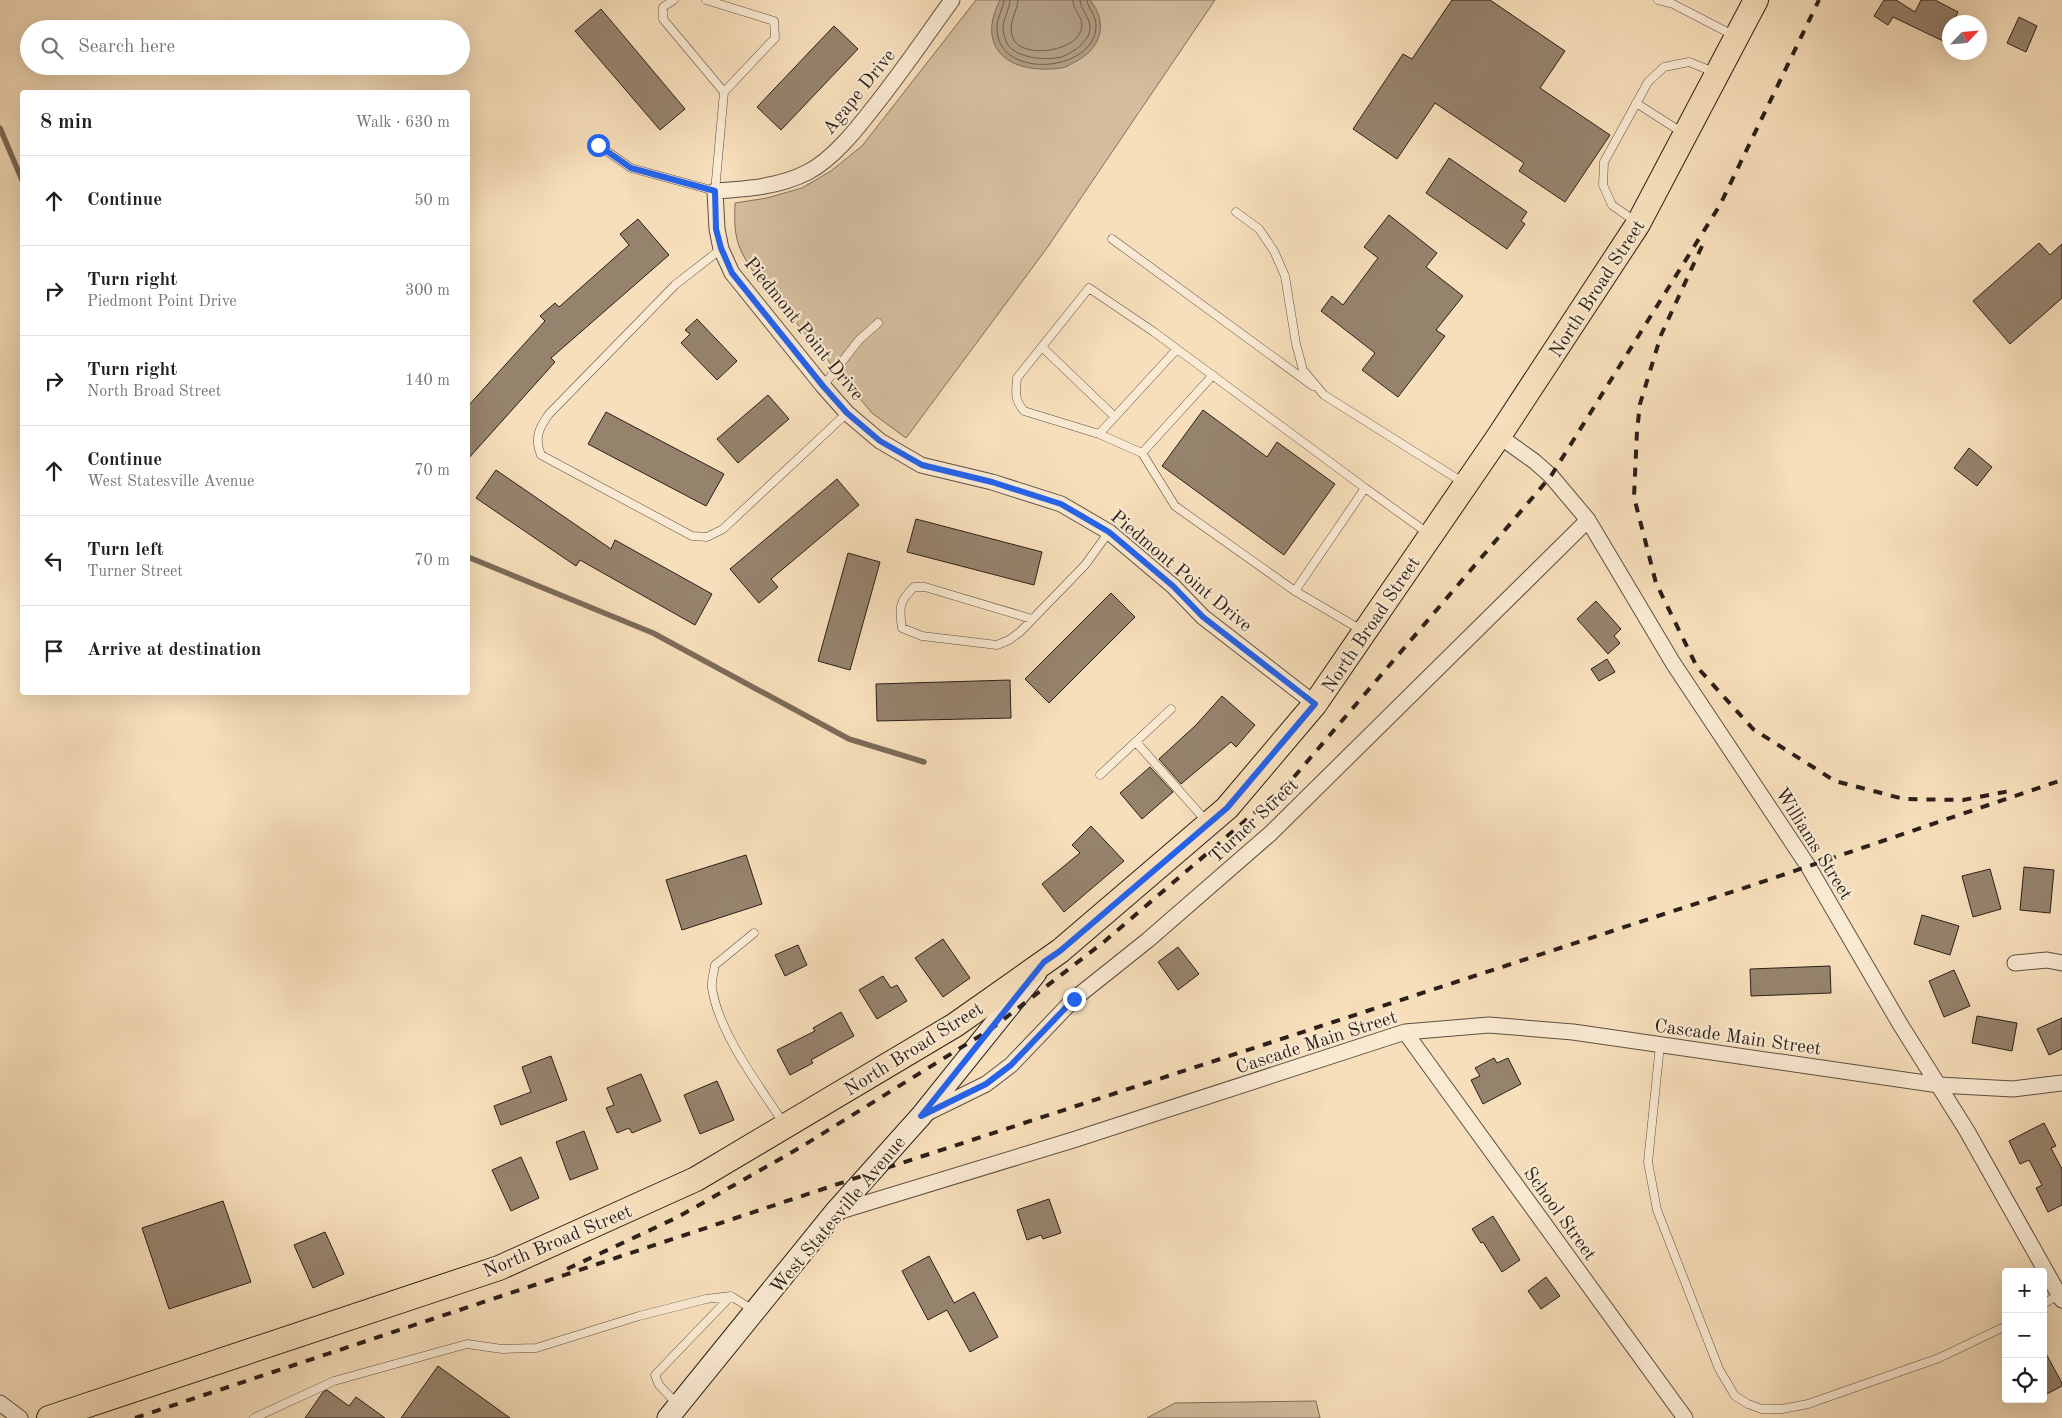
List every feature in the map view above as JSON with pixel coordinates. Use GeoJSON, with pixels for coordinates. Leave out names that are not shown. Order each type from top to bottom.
{"type":"FeatureCollection","features":[{"type":"Feature","properties":{"kind":"main road","name":"North Broad Street"},"geometry":{"type":"LineString","coordinates":[[49,1418],[499,1268],[696,1179],[955,1025],[1060,951],[1227,808],[1315,704],[1499,436],[1638,224],[1756,0]]}},
{"type":"Feature","properties":{"kind":"street","name":"Agape Drive"},"geometry":{"type":"LineString","coordinates":[[715,191],[752,190],[785,182],[809,172],[847,141],[896,79],[952,0]]}},
{"type":"Feature","properties":{"kind":"street","name":"Piedmont Point Drive"},"geometry":{"type":"LineString","coordinates":[[715,191],[714,209],[721,248],[732,273],[847,413],[880,441],[922,465],[992,482],[1061,504],[1109,532],[1173,586],[1203,617],[1315,704]]}},
{"type":"Feature","properties":{"kind":"street","name":"Williams Street"},"geometry":{"type":"LineString","coordinates":[[1499,436],[1552,476],[1588,520],[1673,663],[1808,866],[1900,1024],[1939,1085],[2013,1210],[2061,1297]]}},
{"type":"Feature","properties":{"kind":"street","name":"Turner Street"},"geometry":{"type":"LineString","coordinates":[[921,1116],[986,1084],[1011,1065],[1074,999],[1148,940],[1271,833],[1588,520]]}},
{"type":"Feature","properties":{"kind":"street"},"geometry":{"type":"LineString","coordinates":[[2015,963],[2047,960],[2062,964]]}},
{"type":"Feature","properties":{"kind":"street","name":"West Statesville Avenue"},"geometry":{"type":"LineString","coordinates":[[672,1414],[835,1212],[921,1116],[1044,962]]}},
{"type":"Feature","properties":{"kind":"street","name":"Cascade Main Street"},"geometry":{"type":"LineString","coordinates":[[835,1212],[1073,1140],[1405,1032],[1489,1025],[1573,1032],[1939,1085],[2013,1089],[2062,1083]]}},
{"type":"Feature","properties":{"kind":"street","name":"School Street"},"geometry":{"type":"LineString","coordinates":[[1405,1032],[1684,1418]]}},
{"type":"Feature","properties":{"kind":"street"},"geometry":{"type":"LineString","coordinates":[[0,1403],[20,1418]]}},
{"type":"Feature","properties":{"kind":"lane"},"geometry":{"type":"LineString","coordinates":[[674,0],[663,7],[663,19],[724,92]]}},
{"type":"Feature","properties":{"kind":"lane"},"geometry":{"type":"LineString","coordinates":[[598,145],[631,168],[715,191],[724,92],[774,38],[774,21],[706,0]]}},
{"type":"Feature","properties":{"kind":"lane"},"geometry":{"type":"LineString","coordinates":[[1658,0],[1674,2],[1738,37]]}},
{"type":"Feature","properties":{"kind":"lane"},"geometry":{"type":"LineString","coordinates":[[1638,224],[1612,205],[1603,185],[1604,162],[1648,82],[1664,67],[1689,62],[1718,74]]}},
{"type":"Feature","properties":{"kind":"lane"},"geometry":{"type":"LineString","coordinates":[[1636,103],[1686,135]]}},
{"type":"Feature","properties":{"kind":"lane"},"geometry":{"type":"LineString","coordinates":[[1236,212],[1258,229],[1274,251],[1285,276],[1296,344],[1303,370],[1324,395]]}},
{"type":"Feature","properties":{"kind":"lane"},"geometry":{"type":"LineString","coordinates":[[1112,239],[1324,395],[1466,484]]}},
{"type":"Feature","properties":{"kind":"lane"},"geometry":{"type":"LineString","coordinates":[[721,248],[675,285],[549,414],[538,429],[537,445],[541,455],[692,536],[707,537],[723,529],[847,413]]}},
{"type":"Feature","properties":{"kind":"lane"},"geometry":{"type":"LineString","coordinates":[[1365,632],[1295,590],[1175,506],[1142,453],[1100,434],[1024,411],[1018,404],[1015,395],[1017,378],[1089,288],[1213,375],[1431,535]]}},
{"type":"Feature","properties":{"kind":"lane"},"geometry":{"type":"LineString","coordinates":[[823,386],[859,340],[878,324]]}},
{"type":"Feature","properties":{"kind":"lane"},"geometry":{"type":"LineString","coordinates":[[1042,347],[1115,417]]}},
{"type":"Feature","properties":{"kind":"lane"},"geometry":{"type":"LineString","coordinates":[[1100,434],[1177,349]]}},
{"type":"Feature","properties":{"kind":"lane"},"geometry":{"type":"LineString","coordinates":[[1142,453],[1213,375]]}},
{"type":"Feature","properties":{"kind":"lane"},"geometry":{"type":"LineString","coordinates":[[1295,590],[1365,488]]}},
{"type":"Feature","properties":{"kind":"lane"},"geometry":{"type":"LineString","coordinates":[[1032,619],[924,587],[914,586],[906,594],[900,609],[902,628],[922,636],[997,645],[1014,636],[1032,619],[1085,565],[1109,532]]}},
{"type":"Feature","properties":{"kind":"lane"},"geometry":{"type":"LineString","coordinates":[[1100,775],[1171,708]]}},
{"type":"Feature","properties":{"kind":"lane"},"geometry":{"type":"LineString","coordinates":[[1136,742],[1208,824]]}},
{"type":"Feature","properties":{"kind":"lane"},"geometry":{"type":"LineString","coordinates":[[754,933],[715,965],[711,986],[720,1019],[746,1065],[785,1126]]}},
{"type":"Feature","properties":{"kind":"lane"},"geometry":{"type":"LineString","coordinates":[[1660,1045],[1648,1162],[1657,1210],[1719,1369],[1735,1396],[1748,1404],[1762,1409],[1782,1409],[1808,1404],[1939,1358],[2002,1328]]}},
{"type":"Feature","properties":{"kind":"lane"},"geometry":{"type":"LineString","coordinates":[[672,1414],[655,1375],[731,1296]]}},
{"type":"Feature","properties":{"kind":"lane"},"geometry":{"type":"LineString","coordinates":[[254,1418],[334,1381],[467,1344],[502,1349],[536,1348],[640,1316],[706,1299],[731,1296],[755,1311]]}},
{"type":"Feature","properties":{"kind":"lane"},"geometry":{"type":"LineString","coordinates":[[2047,1302],[2061,1297]]}},
{"type":"Feature","properties":{"kind":"shaded area"},"geometry":{"type":"Polygon","coordinates":[[[976,0],[1215,0],[1047,248],[906,438],[872,413],[752,270],[742,253],[737,238],[735,203],[767,198],[802,188],[831,171],[862,146],[976,0]]]}},
{"type":"Feature","properties":{"kind":"shaded area"},"geometry":{"type":"Polygon","coordinates":[[[1316,1401],[1320,1418],[1147,1418],[1175,1403],[1316,1401]]]}},
{"type":"Feature","properties":{"kind":"water"},"geometry":{"type":"Polygon","coordinates":[[[1000,0],[1090,0],[1099,18],[1099,35],[1096,43],[1084,57],[1065,67],[1028,68],[1014,63],[1003,56],[995,46],[992,33],[993,18],[1000,0]]]}},
{"type":"Feature","properties":{"kind":"building"},"geometry":{"type":"Polygon","coordinates":[[[1452,0],[1490,0],[1565,51],[1540,88],[1610,135],[1565,202],[1519,171],[1524,163],[1435,103],[1397,159],[1353,129],[1403,54],[1412,59],[1452,0]]]}},
{"type":"Feature","properties":{"kind":"building"},"geometry":{"type":"Polygon","coordinates":[[[1884,0],[1896,0],[1915,12],[1921,0],[1935,0],[1958,12],[1956,15],[1942,15],[1942,41],[1893,17],[1888,25],[1874,16],[1884,0]]]}},
{"type":"Feature","properties":{"kind":"building"},"geometry":{"type":"Polygon","coordinates":[[[601,9],[685,109],[660,130],[575,31],[601,9]]]}},
{"type":"Feature","properties":{"kind":"building"},"geometry":{"type":"Polygon","coordinates":[[[2019,17],[2037,26],[2026,52],[2007,43],[2019,17]]]}},
{"type":"Feature","properties":{"kind":"building"},"geometry":{"type":"Polygon","coordinates":[[[834,26],[858,49],[781,130],[757,107],[834,26]]]}},
{"type":"Feature","properties":{"kind":"building"},"geometry":{"type":"Polygon","coordinates":[[[1449,158],[1527,212],[1521,221],[1525,224],[1507,249],[1426,193],[1449,158]]]}},
{"type":"Feature","properties":{"kind":"building"},"geometry":{"type":"Polygon","coordinates":[[[1389,215],[1437,253],[1426,267],[1463,296],[1436,330],[1445,336],[1398,397],[1362,370],[1375,353],[1321,311],[1332,296],[1343,305],[1378,258],[1364,247],[1389,215]]]}},
{"type":"Feature","properties":{"kind":"building"},"geometry":{"type":"Polygon","coordinates":[[[638,219],[669,255],[551,358],[555,362],[470,457],[470,404],[545,321],[540,316],[555,303],[559,307],[629,245],[620,234],[638,219]]]}},
{"type":"Feature","properties":{"kind":"building"},"geometry":{"type":"Polygon","coordinates":[[[2039,243],[2050,255],[2062,244],[2062,298],[2010,344],[1973,301],[2039,243]]]}},
{"type":"Feature","properties":{"kind":"building"},"geometry":{"type":"Polygon","coordinates":[[[697,319],[737,361],[717,380],[681,343],[690,334],[685,330],[697,319]]]}},
{"type":"Feature","properties":{"kind":"building"},"geometry":{"type":"Polygon","coordinates":[[[768,395],[789,419],[738,463],[717,439],[768,395]]]}},
{"type":"Feature","properties":{"kind":"building"},"geometry":{"type":"Polygon","coordinates":[[[1203,410],[1267,457],[1277,442],[1335,484],[1284,555],[1162,466],[1203,410]]]}},
{"type":"Feature","properties":{"kind":"building"},"geometry":{"type":"Polygon","coordinates":[[[606,412],[724,474],[706,506],[588,444],[606,412]]]}},
{"type":"Feature","properties":{"kind":"building"},"geometry":{"type":"Polygon","coordinates":[[[1969,448],[1992,467],[1977,486],[1954,468],[1969,448]]]}},
{"type":"Feature","properties":{"kind":"building"},"geometry":{"type":"Polygon","coordinates":[[[496,470],[611,549],[615,540],[712,594],[695,625],[580,560],[576,566],[476,498],[496,470]]]}},
{"type":"Feature","properties":{"kind":"building"},"geometry":{"type":"Polygon","coordinates":[[[837,479],[859,505],[771,579],[778,587],[759,603],[730,569],[837,479]]]}},
{"type":"Feature","properties":{"kind":"building"},"geometry":{"type":"Polygon","coordinates":[[[916,519],[1042,552],[1034,585],[907,552],[916,519]]]}},
{"type":"Feature","properties":{"kind":"building"},"geometry":{"type":"Polygon","coordinates":[[[848,553],[880,562],[850,670],[818,661],[848,553]]]}},
{"type":"Feature","properties":{"kind":"building"},"geometry":{"type":"Polygon","coordinates":[[[1111,593],[1135,617],[1049,703],[1025,679],[1111,593]]]}},
{"type":"Feature","properties":{"kind":"building"},"geometry":{"type":"Polygon","coordinates":[[[1596,601],[1621,629],[1614,636],[1620,643],[1608,654],[1577,619],[1596,601]]]}},
{"type":"Feature","properties":{"kind":"building"},"geometry":{"type":"Polygon","coordinates":[[[1607,659],[1615,672],[1599,681],[1591,669],[1607,659]]]}},
{"type":"Feature","properties":{"kind":"building"},"geometry":{"type":"Polygon","coordinates":[[[1010,680],[1011,718],[877,721],[876,684],[1010,680]]]}},
{"type":"Feature","properties":{"kind":"building"},"geometry":{"type":"Polygon","coordinates":[[[1222,696],[1255,725],[1236,747],[1231,742],[1181,784],[1159,759],[1196,725],[1222,696]]]}},
{"type":"Feature","properties":{"kind":"building"},"geometry":{"type":"Polygon","coordinates":[[[1150,767],[1173,792],[1142,819],[1120,793],[1150,767]]]}},
{"type":"Feature","properties":{"kind":"building"},"geometry":{"type":"Polygon","coordinates":[[[1091,826],[1124,861],[1064,912],[1042,884],[1080,853],[1072,845],[1091,826]]]}},
{"type":"Feature","properties":{"kind":"building"},"geometry":{"type":"Polygon","coordinates":[[[746,855],[762,904],[682,930],[666,880],[746,855]]]}},
{"type":"Feature","properties":{"kind":"building"},"geometry":{"type":"Polygon","coordinates":[[[2024,867],[2054,870],[2050,913],[2020,910],[2024,867]]]}},
{"type":"Feature","properties":{"kind":"building"},"geometry":{"type":"Polygon","coordinates":[[[1990,869],[2001,909],[1973,917],[1962,876],[1990,869]]]}},
{"type":"Feature","properties":{"kind":"building"},"geometry":{"type":"Polygon","coordinates":[[[1922,915],[1959,926],[1950,955],[1914,944],[1922,915]]]}},
{"type":"Feature","properties":{"kind":"building"},"geometry":{"type":"Polygon","coordinates":[[[943,939],[970,978],[943,997],[915,958],[943,939]]]}},
{"type":"Feature","properties":{"kind":"building"},"geometry":{"type":"Polygon","coordinates":[[[798,945],[807,965],[785,976],[775,955],[798,945]]]}},
{"type":"Feature","properties":{"kind":"building"},"geometry":{"type":"Polygon","coordinates":[[[1178,947],[1199,974],[1178,990],[1158,962],[1178,947]]]}},
{"type":"Feature","properties":{"kind":"building"},"geometry":{"type":"Polygon","coordinates":[[[1830,966],[1831,993],[1751,996],[1750,969],[1830,966]]]}},
{"type":"Feature","properties":{"kind":"building"},"geometry":{"type":"Polygon","coordinates":[[[1954,970],[1970,1006],[1944,1017],[1929,981],[1954,970]]]}},
{"type":"Feature","properties":{"kind":"building"},"geometry":{"type":"Polygon","coordinates":[[[883,976],[891,988],[897,985],[907,1001],[877,1019],[859,990],[883,976]]]}},
{"type":"Feature","properties":{"kind":"building"},"geometry":{"type":"Polygon","coordinates":[[[841,1012],[854,1036],[811,1060],[813,1063],[790,1075],[777,1050],[815,1031],[813,1028],[841,1012]]]}},
{"type":"Feature","properties":{"kind":"building"},"geometry":{"type":"Polygon","coordinates":[[[1977,1016],[2017,1023],[2012,1051],[1972,1043],[1977,1016]]]}},
{"type":"Feature","properties":{"kind":"building"},"geometry":{"type":"Polygon","coordinates":[[[2062,1018],[2062,1049],[2049,1055],[2037,1029],[2062,1018]]]}},
{"type":"Feature","properties":{"kind":"building"},"geometry":{"type":"Polygon","coordinates":[[[551,1056],[567,1100],[501,1125],[494,1106],[531,1092],[522,1067],[551,1056]]]}},
{"type":"Feature","properties":{"kind":"building"},"geometry":{"type":"Polygon","coordinates":[[[1494,1058],[1497,1063],[1508,1058],[1521,1084],[1483,1104],[1471,1080],[1480,1076],[1475,1068],[1494,1058]]]}},
{"type":"Feature","properties":{"kind":"building"},"geometry":{"type":"Polygon","coordinates":[[[641,1074],[661,1121],[632,1133],[629,1128],[617,1133],[606,1108],[614,1105],[607,1088],[641,1074]]]}},
{"type":"Feature","properties":{"kind":"building"},"geometry":{"type":"Polygon","coordinates":[[[717,1081],[734,1120],[700,1134],[684,1095],[717,1081]]]}},
{"type":"Feature","properties":{"kind":"building"},"geometry":{"type":"Polygon","coordinates":[[[2044,1123],[2056,1146],[2051,1148],[2062,1169],[2062,1205],[2048,1212],[2036,1188],[2042,1185],[2029,1160],[2020,1164],[2009,1141],[2044,1123]]]}},
{"type":"Feature","properties":{"kind":"building"},"geometry":{"type":"Polygon","coordinates":[[[584,1131],[598,1169],[570,1180],[556,1142],[584,1131]]]}},
{"type":"Feature","properties":{"kind":"building"},"geometry":{"type":"Polygon","coordinates":[[[521,1157],[539,1198],[511,1211],[492,1170],[521,1157]]]}},
{"type":"Feature","properties":{"kind":"building"},"geometry":{"type":"Polygon","coordinates":[[[1049,1199],[1061,1233],[1043,1239],[1041,1235],[1027,1240],[1017,1210],[1049,1199]]]}},
{"type":"Feature","properties":{"kind":"building"},"geometry":{"type":"Polygon","coordinates":[[[223,1201],[251,1282],[169,1309],[142,1228],[223,1201]]]}},
{"type":"Feature","properties":{"kind":"building"},"geometry":{"type":"Polygon","coordinates":[[[1493,1216],[1520,1260],[1502,1272],[1483,1242],[1481,1243],[1472,1229],[1493,1216]]]}},
{"type":"Feature","properties":{"kind":"building"},"geometry":{"type":"Polygon","coordinates":[[[325,1232],[344,1274],[313,1288],[294,1245],[325,1232]]]}},
{"type":"Feature","properties":{"kind":"building"},"geometry":{"type":"Polygon","coordinates":[[[929,1256],[954,1303],[974,1292],[998,1337],[970,1352],[947,1310],[928,1320],[902,1271],[929,1256]]]}},
{"type":"Feature","properties":{"kind":"building"},"geometry":{"type":"Polygon","coordinates":[[[1546,1277],[1560,1296],[1541,1309],[1528,1291],[1546,1277]]]}},
{"type":"Feature","properties":{"kind":"building"},"geometry":{"type":"Polygon","coordinates":[[[2047,1355],[2062,1383],[2062,1386],[2047,1394],[2047,1355]]]}},
{"type":"Feature","properties":{"kind":"building"},"geometry":{"type":"Polygon","coordinates":[[[438,1366],[510,1418],[401,1418],[438,1366]]]}},
{"type":"Feature","properties":{"kind":"building"},"geometry":{"type":"Polygon","coordinates":[[[327,1390],[349,1406],[356,1397],[385,1418],[305,1418],[323,1392],[327,1390]]]}},
{"type":"Feature","properties":{"kind":"waterway"},"geometry":{"type":"LineString","coordinates":[[0,128],[20,175]]}},
{"type":"Feature","properties":{"kind":"waterway"},"geometry":{"type":"LineString","coordinates":[[470,558],[653,633],[849,739],[924,762]]}},
{"type":"Feature","properties":{"kind":"railway"},"geometry":{"type":"LineString","coordinates":[[567,1269],[678,1217],[801,1147],[991,1029],[1105,941],[1288,784],[1551,476],[1720,205],[1819,0]]}},
{"type":"Feature","properties":{"kind":"railway"},"geometry":{"type":"LineString","coordinates":[[1702,246],[1661,335],[1640,404],[1634,497],[1656,583],[1697,667],[1753,729],[1835,781],[1904,799],[1963,800],[2015,790]]}},
{"type":"Feature","properties":{"kind":"railway"},"geometry":{"type":"LineString","coordinates":[[135,1418],[871,1173],[1753,885],[2062,780]]}},
{"type":"Feature","properties":{"kind":"route"},"geometry":{"type":"LineString","coordinates":[[598,145],[631,168],[715,191],[716,229],[721,248],[732,273],[823,386],[847,413],[880,441],[922,465],[992,482],[1061,504],[1109,532],[1173,586],[1203,617],[1315,704],[1227,808],[1060,951],[1044,962],[921,1116],[986,1084],[1011,1065],[1074,999]]}}]}
